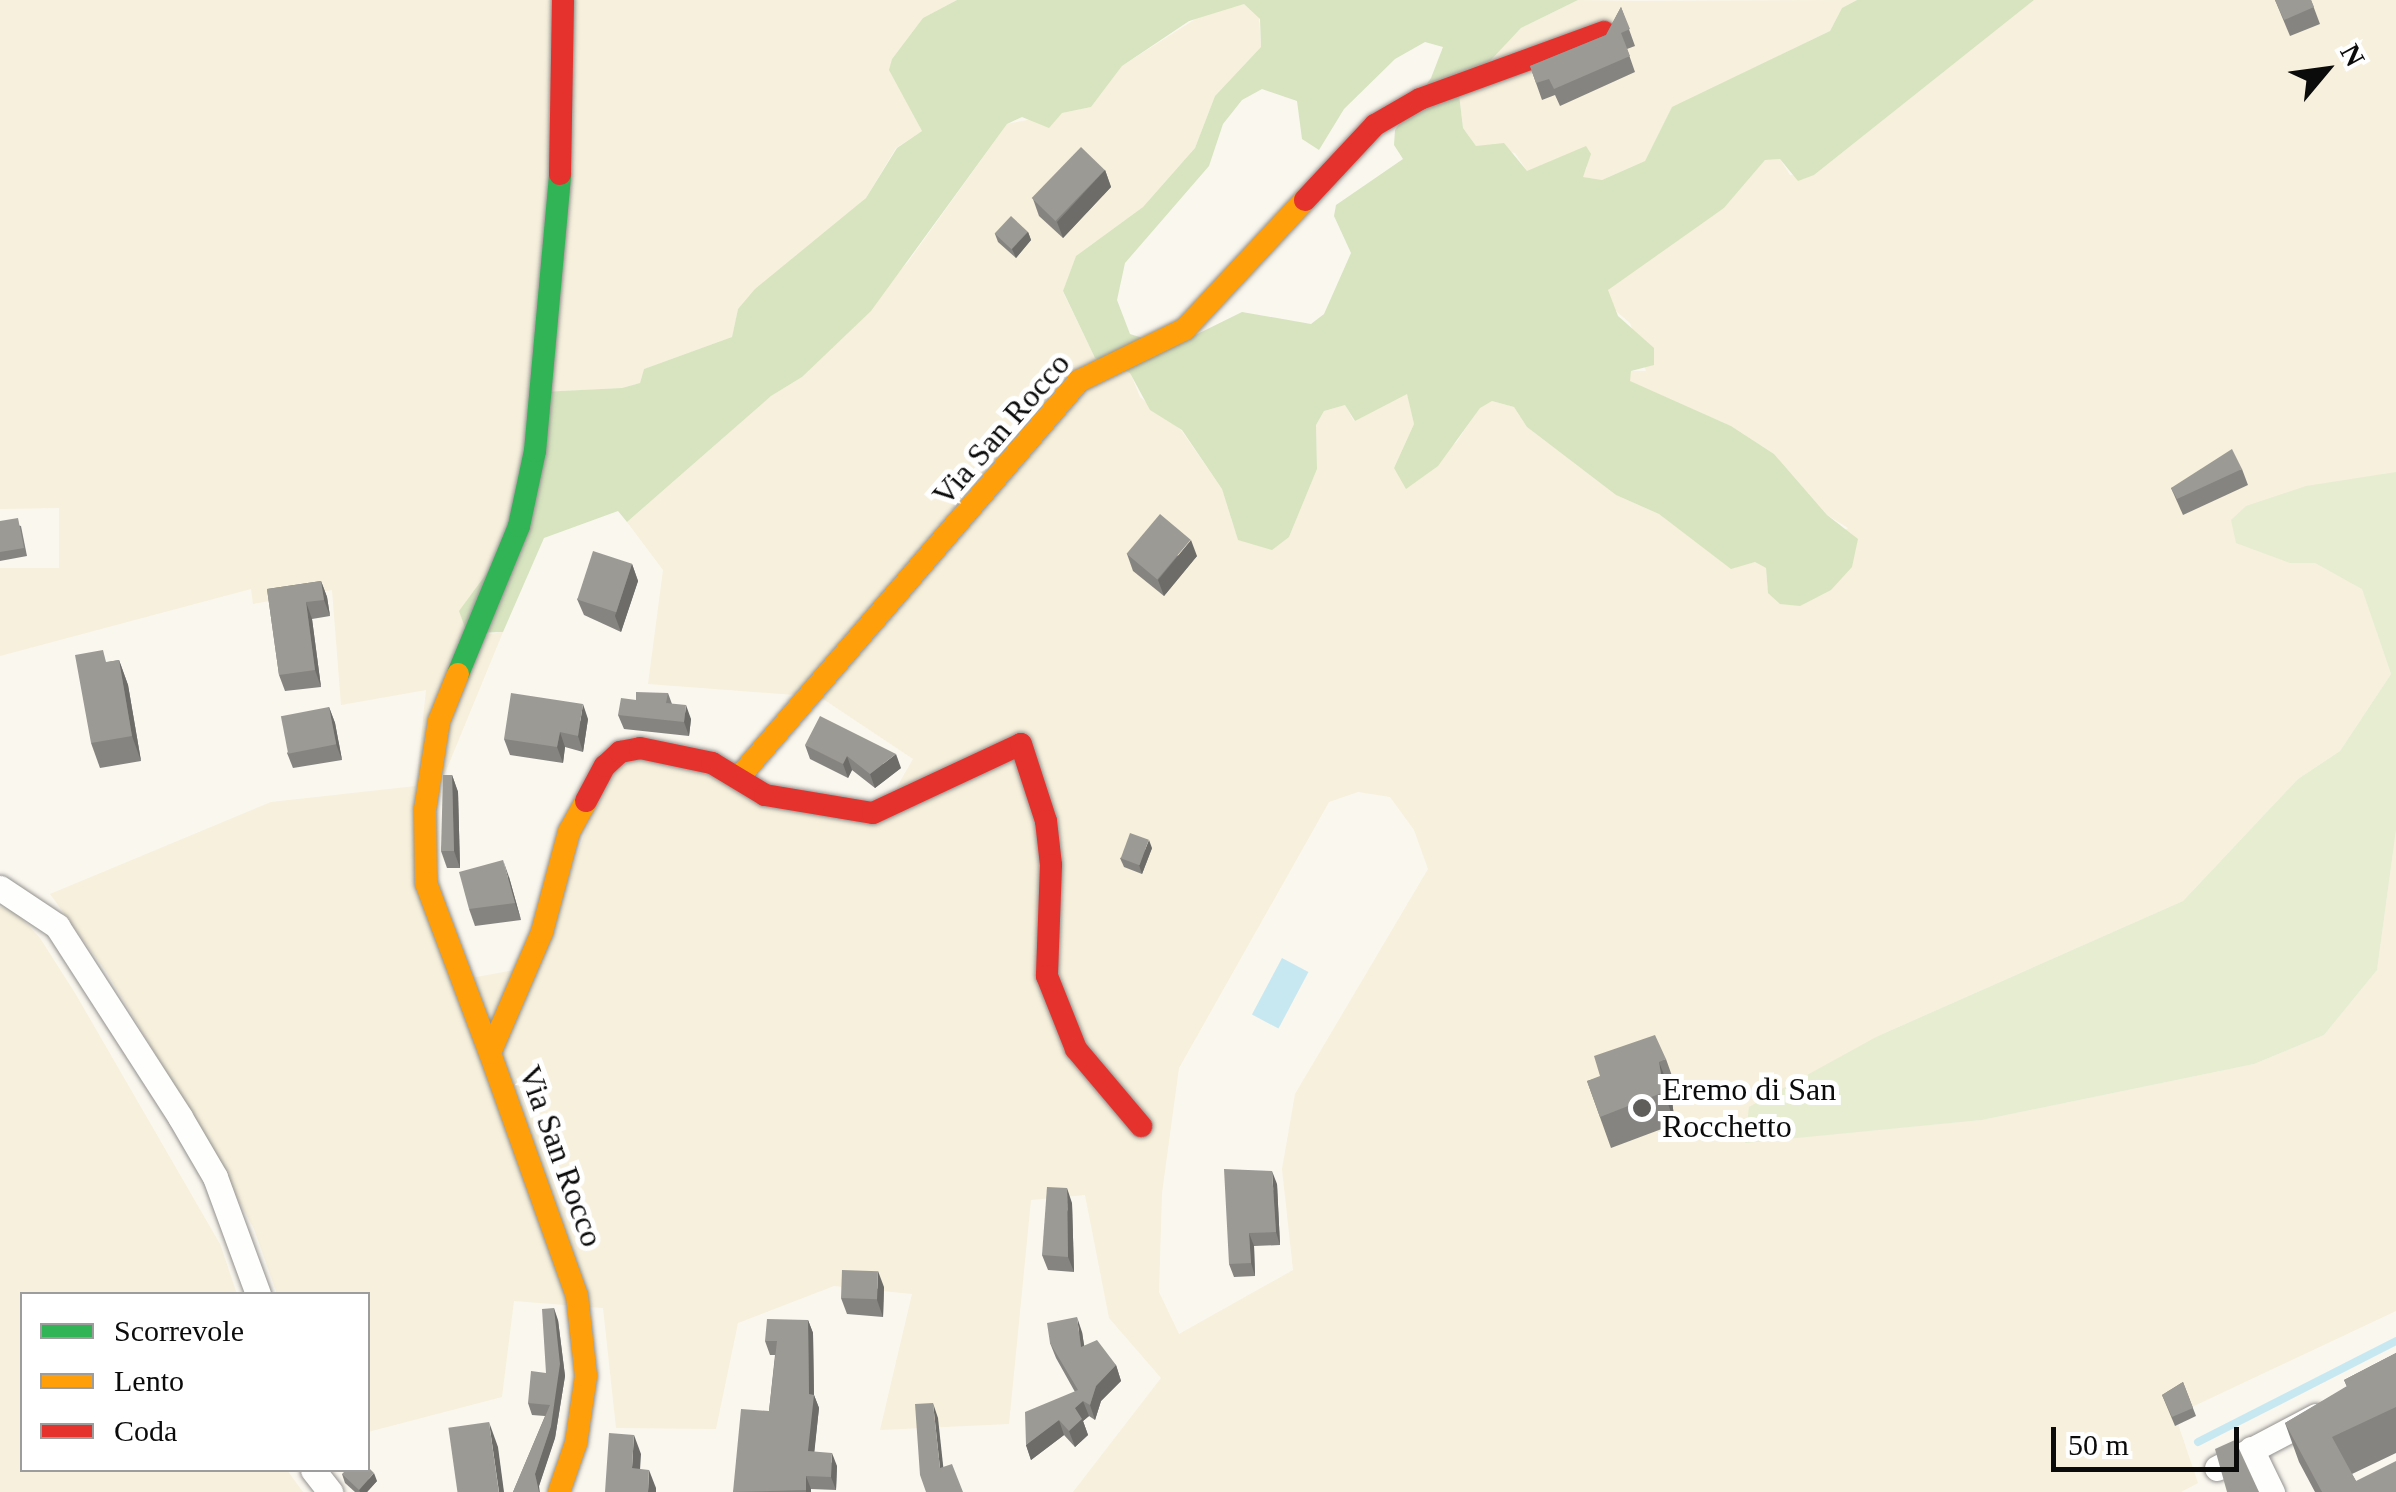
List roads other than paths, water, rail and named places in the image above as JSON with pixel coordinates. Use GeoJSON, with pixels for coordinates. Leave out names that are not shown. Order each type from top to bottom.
{"type":"FeatureCollection","features":[{"type":"Feature","properties":{"kind":"street"},"geometry":{"type":"LineString","coordinates":[[490,1053],[426,883],[425,809],[439,721],[519,526],[535,451],[560,188],[562,0]]}},
{"type":"Feature","properties":{"kind":"street","name":"Via San Rocco"},"geometry":{"type":"LineString","coordinates":[[740,776],[1079,381],[1102,364],[1185,329],[1375,125],[1420,99],[1604,32]]}},
{"type":"Feature","properties":{"kind":"street","name":"Via San Rocco"},"geometry":{"type":"LineString","coordinates":[[560,1492],[576,1442],[586,1376],[577,1296],[490,1053],[542,932],[569,832],[605,766],[620,752],[640,748],[740,776],[765,795],[874,813],[1021,744],[1046,821],[1052,865],[1048,976],[1076,1049],[1141,1126]]}},
{"type":"Feature","properties":{"kind":"street"},"geometry":{"type":"LineString","coordinates":[[0,888],[56,926],[180,1117],[216,1176],[257,1292]]}},
{"type":"Feature","properties":{"kind":"street"},"geometry":{"type":"LineString","coordinates":[[2217,1468],[2348,1400]]}},
{"type":"Feature","properties":{"kind":"street"},"geometry":{"type":"LineString","coordinates":[[2251,1449],[2272,1492]]}},
{"type":"Feature","properties":{"kind":"street"},"geometry":{"type":"LineString","coordinates":[[314,1472],[330,1492]]}},
{"type":"Feature","properties":{"kind":"water"},"geometry":{"type":"Polygon","coordinates":[[[1282,958],[1308,972],[1278,1029],[1252,1015],[1282,958]]]}},
{"type":"Feature","properties":{"kind":"waterway"},"geometry":{"type":"LineString","coordinates":[[2198,1442],[2396,1341]]}},
{"type":"Feature","properties":{"kind":"place","name":"Eremo di San Rocchetto"},"geometry":{"type":"Point","coordinates":[1642,1108]}}]}
